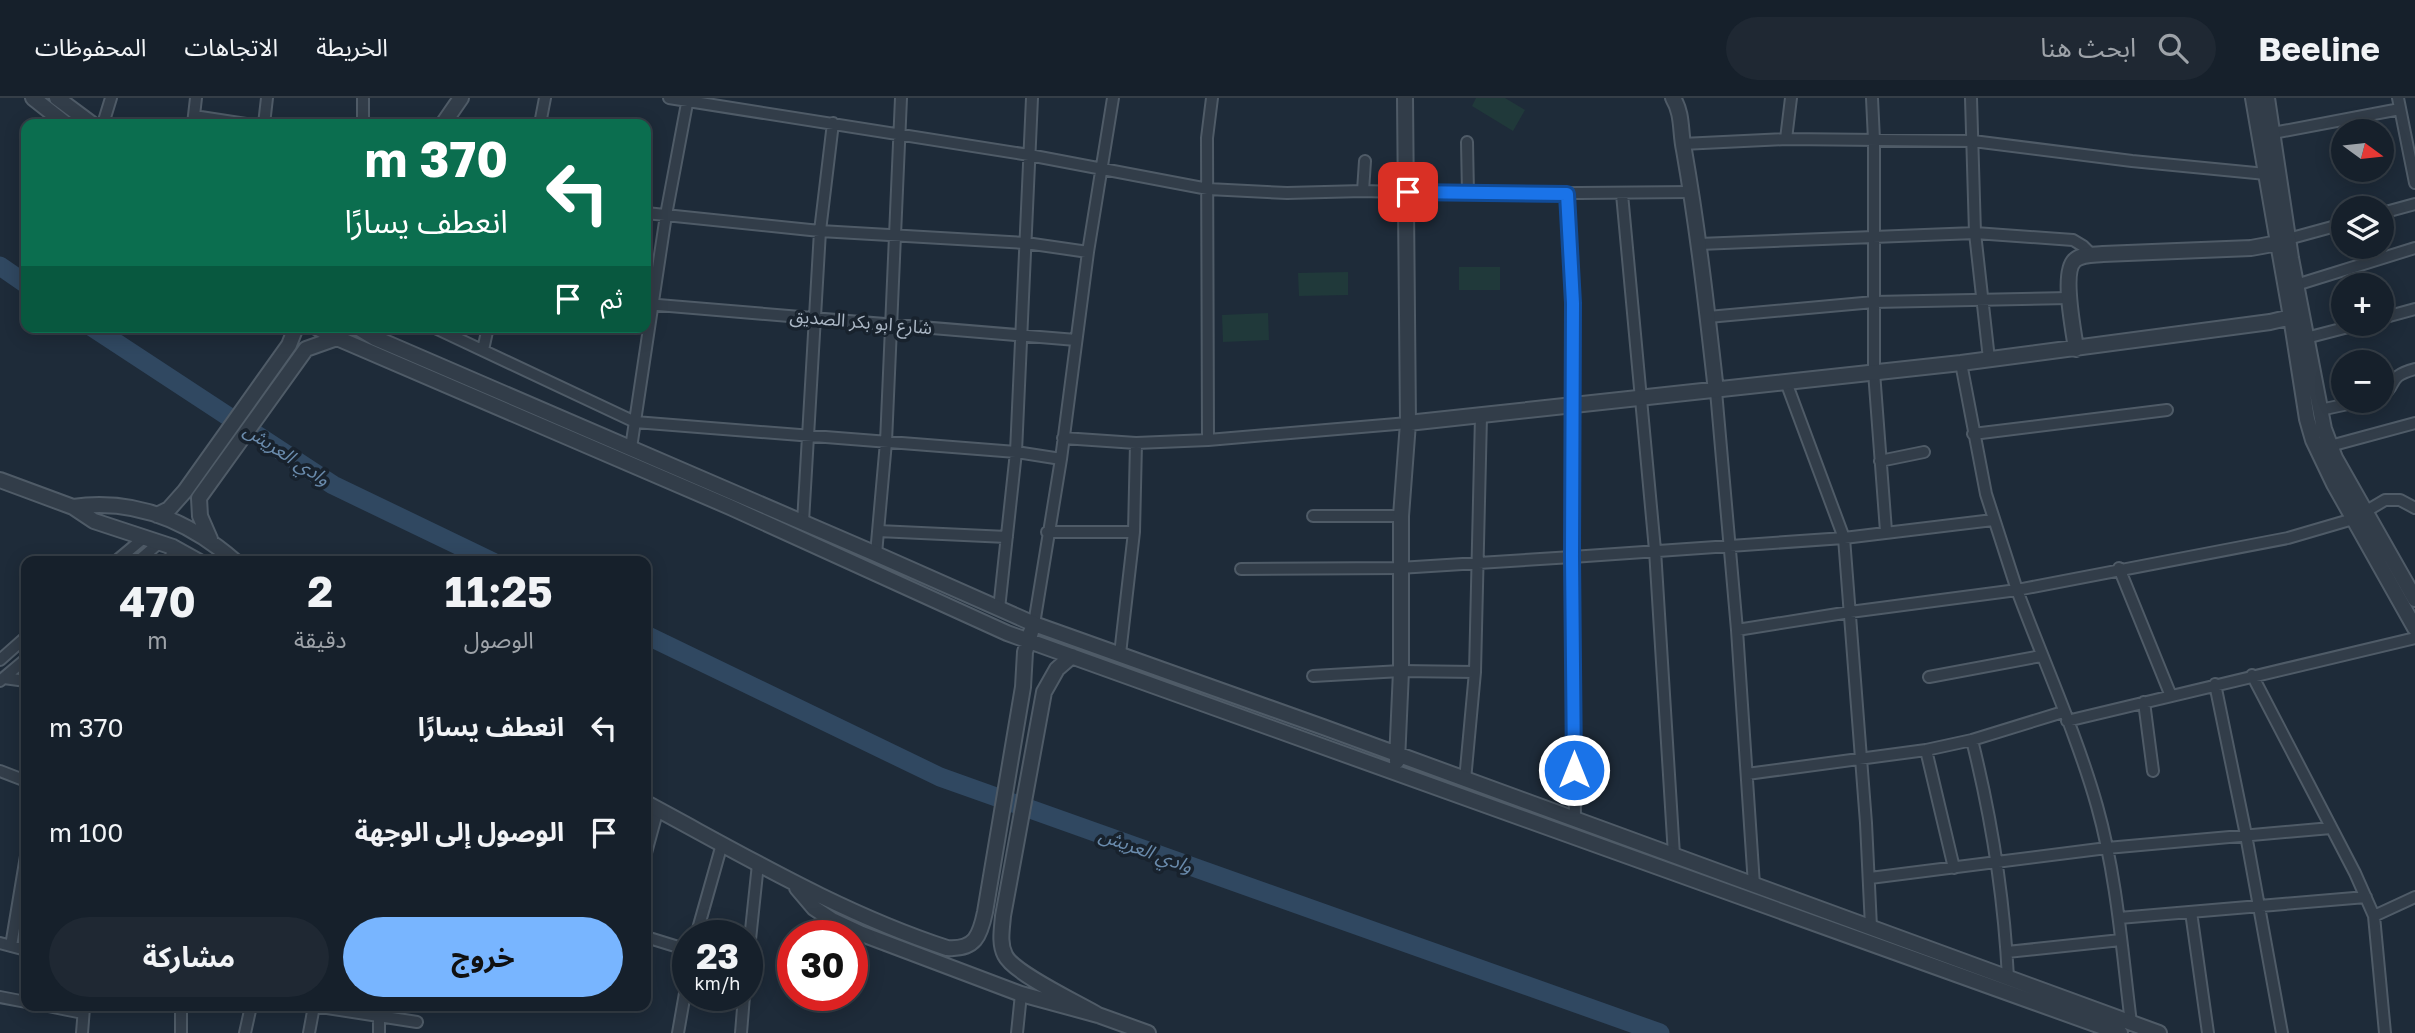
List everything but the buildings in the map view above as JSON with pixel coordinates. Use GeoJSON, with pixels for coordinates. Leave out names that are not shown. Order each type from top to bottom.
{"type":"FeatureCollection","features":[{"type":"Feature","properties":{"kind":"street"},"geometry":{"type":"LineString","coordinates":[[33,98],[60,119]]}},
{"type":"Feature","properties":{"kind":"street"},"geometry":{"type":"LineString","coordinates":[[57,98],[85,119]]}},
{"type":"Feature","properties":{"kind":"street"},"geometry":{"type":"LineString","coordinates":[[105,119],[111,98]]}},
{"type":"Feature","properties":{"kind":"street"},"geometry":{"type":"LineString","coordinates":[[194,119],[196,98]]}},
{"type":"Feature","properties":{"kind":"street"},"geometry":{"type":"LineString","coordinates":[[265,119],[267,98]]}},
{"type":"Feature","properties":{"kind":"street"},"geometry":{"type":"LineString","coordinates":[[363,98],[363,119]]}},
{"type":"Feature","properties":{"kind":"street"},"geometry":{"type":"LineString","coordinates":[[446,119],[461,98]]}},
{"type":"Feature","properties":{"kind":"street"},"geometry":{"type":"LineString","coordinates":[[541,119],[545,98]]}},
{"type":"Feature","properties":{"kind":"street"},"geometry":{"type":"LineString","coordinates":[[669,98],[1029,155],[1208,189],[1287,193],[1691,192]]}},
{"type":"Feature","properties":{"kind":"street"},"geometry":{"type":"LineString","coordinates":[[876,554],[886,442],[901,98]]}},
{"type":"Feature","properties":{"kind":"street"},"geometry":{"type":"LineString","coordinates":[[999,609],[1016,452],[1032,98]]}},
{"type":"Feature","properties":{"kind":"street"},"geometry":{"type":"LineString","coordinates":[[652,806],[794,884],[870,920],[947,947],[959,947],[976,940],[982,929],[1023,687],[1028,640],[1034,624],[1061,459],[1088,252],[1113,98]]}},
{"type":"Feature","properties":{"kind":"street"},"geometry":{"type":"LineString","coordinates":[[1208,440],[1207,138],[1212,98]]}},
{"type":"Feature","properties":{"kind":"street"},"geometry":{"type":"LineString","coordinates":[[1395,772],[1401,671],[1399,568],[1408,423],[1408,192],[1405,98]]}},
{"type":"Feature","properties":{"kind":"street"},"geometry":{"type":"LineString","coordinates":[[1786,139],[1791,98]]}},
{"type":"Feature","properties":{"kind":"street"},"geometry":{"type":"LineString","coordinates":[[1872,98],[1874,372],[1886,531]]}},
{"type":"Feature","properties":{"kind":"street"},"geometry":{"type":"LineString","coordinates":[[1971,98],[1975,233],[1989,359]]}},
{"type":"Feature","properties":{"kind":"street"},"geometry":{"type":"LineString","coordinates":[[2253,98],[2266,174],[2296,285],[2307,419],[2313,440],[2359,516],[2415,599]]}},
{"type":"Feature","properties":{"kind":"street"},"geometry":{"type":"LineString","coordinates":[[2267,98],[2273,133],[2291,317],[2301,339],[2330,446],[2359,516],[2415,628]]}},
{"type":"Feature","properties":{"kind":"street"},"geometry":{"type":"LineString","coordinates":[[651,294],[688,99]]}},
{"type":"Feature","properties":{"kind":"street"},"geometry":{"type":"LineString","coordinates":[[1677,101],[1699,244],[1716,391],[1737,630],[1754,885]]}},
{"type":"Feature","properties":{"kind":"street"},"geometry":{"type":"LineString","coordinates":[[2273,133],[2399,104],[2412,149],[2415,183]]}},
{"type":"Feature","properties":{"kind":"street"},"geometry":{"type":"LineString","coordinates":[[803,522],[820,231],[833,123]]}},
{"type":"Feature","properties":{"kind":"street"},"geometry":{"type":"LineString","coordinates":[[1682,144],[1786,139],[1973,141],[2266,174]]}},
{"type":"Feature","properties":{"kind":"street"},"geometry":{"type":"LineString","coordinates":[[1467,142],[1468,194]]}},
{"type":"Feature","properties":{"kind":"street"},"geometry":{"type":"LineString","coordinates":[[1363,191],[1365,162]]}},
{"type":"Feature","properties":{"kind":"street"},"geometry":{"type":"LineString","coordinates":[[1567,194],[1573,303],[1575,820]]}},
{"type":"Feature","properties":{"kind":"street"},"geometry":{"type":"LineString","coordinates":[[1622,194],[1655,550],[1674,855]]}},
{"type":"Feature","properties":{"kind":"street"},"geometry":{"type":"LineString","coordinates":[[2394,210],[2415,204]]}},
{"type":"Feature","properties":{"kind":"street"},"geometry":{"type":"LineString","coordinates":[[651,214],[820,231],[1026,243],[1088,252]]}},
{"type":"Feature","properties":{"kind":"street"},"geometry":{"type":"LineString","coordinates":[[2076,349],[2069,298],[2072,264],[2079,257],[2251,248],[2331,227]]}},
{"type":"Feature","properties":{"kind":"street"},"geometry":{"type":"LineString","coordinates":[[1699,244],[1975,233],[2073,240],[2092,255]]}},
{"type":"Feature","properties":{"kind":"street"},"geometry":{"type":"LineString","coordinates":[[2296,285],[2415,248]]}},
{"type":"Feature","properties":{"kind":"street"},"geometry":{"type":"LineString","coordinates":[[1708,317],[1874,302],[2069,298]]}},
{"type":"Feature","properties":{"kind":"street","name":"شارع ابو بكر الصديق"},"geometry":{"type":"LineString","coordinates":[[651,304],[1076,340]]}},
{"type":"Feature","properties":{"kind":"street"},"geometry":{"type":"LineString","coordinates":[[2394,315],[2415,309]]}},
{"type":"Feature","properties":{"kind":"street"},"geometry":{"type":"LineString","coordinates":[[1063,438],[1136,443],[1208,440],[1482,416],[2076,349],[2291,317]]}},
{"type":"Feature","properties":{"kind":"street"},"geometry":{"type":"LineString","coordinates":[[2301,339],[2331,331]]}},
{"type":"Feature","properties":{"kind":"street"},"geometry":{"type":"LineString","coordinates":[[157,515],[169,509],[185,491],[295,333]]}},
{"type":"Feature","properties":{"kind":"street"},"geometry":{"type":"LineString","coordinates":[[327,333],[1028,640],[1395,772],[2126,1028],[2159,1033]]}},
{"type":"Feature","properties":{"kind":"street"},"geometry":{"type":"LineString","coordinates":[[366,333],[1034,624],[1871,927],[2008,978],[2126,1028]]}},
{"type":"Feature","properties":{"kind":"street"},"geometry":{"type":"LineString","coordinates":[[446,333],[635,422],[1016,452],[1061,459]]}},
{"type":"Feature","properties":{"kind":"street"},"geometry":{"type":"LineString","coordinates":[[483,350],[487,333]]}},
{"type":"Feature","properties":{"kind":"street"},"geometry":{"type":"LineString","coordinates":[[631,448],[646,333]]}},
{"type":"Feature","properties":{"kind":"street"},"geometry":{"type":"LineString","coordinates":[[210,539],[200,516],[199,498],[306,349],[337,338]]}},
{"type":"Feature","properties":{"kind":"street"},"geometry":{"type":"LineString","coordinates":[[1961,363],[1973,434],[1993,520],[2096,803],[2107,848],[2122,940],[2126,1028]]}},
{"type":"Feature","properties":{"kind":"street"},"geometry":{"type":"LineString","coordinates":[[2394,380],[2396,376],[2415,369]]}},
{"type":"Feature","properties":{"kind":"street"},"geometry":{"type":"LineString","coordinates":[[1786,382],[1844,538],[1870,878],[1871,927]]}},
{"type":"Feature","properties":{"kind":"street"},"geometry":{"type":"LineString","coordinates":[[2320,410],[2331,408]]}},
{"type":"Feature","properties":{"kind":"street"},"geometry":{"type":"LineString","coordinates":[[1973,434],[2167,410]]}},
{"type":"Feature","properties":{"kind":"street"},"geometry":{"type":"LineString","coordinates":[[1465,780],[1475,672],[1482,416]]}},
{"type":"Feature","properties":{"kind":"street"},"geometry":{"type":"LineString","coordinates":[[2330,446],[2415,423]]}},
{"type":"Feature","properties":{"kind":"street"},"geometry":{"type":"LineString","coordinates":[[1120,654],[1134,532],[1136,443]]}},
{"type":"Feature","properties":{"kind":"street"},"geometry":{"type":"LineString","coordinates":[[1881,461],[1924,453]]}},
{"type":"Feature","properties":{"kind":"street"},"geometry":{"type":"LineString","coordinates":[[0,480],[73,507],[94,521],[145,537],[184,556]]}},
{"type":"Feature","properties":{"kind":"street"},"geometry":{"type":"LineString","coordinates":[[1737,630],[2017,590],[2288,538],[2359,516],[2385,500],[2393,499],[2415,508]]}},
{"type":"Feature","properties":{"kind":"street"},"geometry":{"type":"LineString","coordinates":[[73,507],[105,506],[157,515],[210,539],[229,556]]}},
{"type":"Feature","properties":{"kind":"street"},"geometry":{"type":"LineString","coordinates":[[1314,516],[1401,516]]}},
{"type":"Feature","properties":{"kind":"street"},"geometry":{"type":"LineString","coordinates":[[1241,569],[1399,568],[1572,557],[1844,538],[1993,520]]}},
{"type":"Feature","properties":{"kind":"street"},"geometry":{"type":"LineString","coordinates":[[878,531],[1007,537]]}},
{"type":"Feature","properties":{"kind":"street"},"geometry":{"type":"LineString","coordinates":[[1047,532],[1134,532]]}},
{"type":"Feature","properties":{"kind":"street"},"geometry":{"type":"LineString","coordinates":[[122,556],[145,537]]}},
{"type":"Feature","properties":{"kind":"street"},"geometry":{"type":"LineString","coordinates":[[2119,569],[2171,696]]}},
{"type":"Feature","properties":{"kind":"street"},"geometry":{"type":"LineString","coordinates":[[1747,774],[1926,750],[2415,638]]}},
{"type":"Feature","properties":{"kind":"street"},"geometry":{"type":"LineString","coordinates":[[0,660],[21,641]]}},
{"type":"Feature","properties":{"kind":"street"},"geometry":{"type":"LineString","coordinates":[[1072,656],[1057,669],[1044,692],[1003,916],[1001,942],[1010,963],[1024,974],[1118,1028],[1148,1033]]}},
{"type":"Feature","properties":{"kind":"street"},"geometry":{"type":"LineString","coordinates":[[1929,677],[2041,656]]}},
{"type":"Feature","properties":{"kind":"street"},"geometry":{"type":"LineString","coordinates":[[2,680],[21,663]]}},
{"type":"Feature","properties":{"kind":"street"},"geometry":{"type":"LineString","coordinates":[[1313,676],[1401,671],[1475,672]]}},
{"type":"Feature","properties":{"kind":"street"},"geometry":{"type":"LineString","coordinates":[[2252,675],[2374,916],[2385,1033]]}},
{"type":"Feature","properties":{"kind":"street"},"geometry":{"type":"LineString","coordinates":[[2,680],[21,681]]}},
{"type":"Feature","properties":{"kind":"street"},"geometry":{"type":"LineString","coordinates":[[2214,684],[2246,835],[2282,1033]]}},
{"type":"Feature","properties":{"kind":"street"},"geometry":{"type":"LineString","coordinates":[[2144,702],[2153,771]]}},
{"type":"Feature","properties":{"kind":"street"},"geometry":{"type":"LineString","coordinates":[[1972,740],[1998,862],[2008,978]]}},
{"type":"Feature","properties":{"kind":"street"},"geometry":{"type":"LineString","coordinates":[[1926,750],[1954,867]]}},
{"type":"Feature","properties":{"kind":"street"},"geometry":{"type":"LineString","coordinates":[[0,771],[21,779]]}},
{"type":"Feature","properties":{"kind":"street"},"geometry":{"type":"LineString","coordinates":[[1870,878],[2107,848],[2331,828]]}},
{"type":"Feature","properties":{"kind":"street"},"geometry":{"type":"LineString","coordinates":[[701,920],[722,844]]}},
{"type":"Feature","properties":{"kind":"street"},"geometry":{"type":"LineString","coordinates":[[752,920],[758,864]]}},
{"type":"Feature","properties":{"kind":"street"},"geometry":{"type":"LineString","coordinates":[[794,884],[814,908],[862,934],[1021,994],[1098,1015]]}},
{"type":"Feature","properties":{"kind":"street"},"geometry":{"type":"LineString","coordinates":[[6,945],[21,886]]}},
{"type":"Feature","properties":{"kind":"street"},"geometry":{"type":"LineString","coordinates":[[2119,918],[2366,897]]}},
{"type":"Feature","properties":{"kind":"street"},"geometry":{"type":"LineString","coordinates":[[2374,916],[2415,897]]}},
{"type":"Feature","properties":{"kind":"street"},"geometry":{"type":"LineString","coordinates":[[2190,912],[2208,1033]]}},
{"type":"Feature","properties":{"kind":"street"},"geometry":{"type":"LineString","coordinates":[[651,939],[672,945]]}},
{"type":"Feature","properties":{"kind":"street"},"geometry":{"type":"LineString","coordinates":[[2007,952],[2122,940]]}},
{"type":"Feature","properties":{"kind":"street"},"geometry":{"type":"LineString","coordinates":[[1017,1033],[1021,994]]}},
{"type":"Feature","properties":{"kind":"street"},"geometry":{"type":"LineString","coordinates":[[0,998],[21,1001]]}},
{"type":"Feature","properties":{"kind":"street"},"geometry":{"type":"LineString","coordinates":[[82,1033],[83,1011]]}},
{"type":"Feature","properties":{"kind":"street"},"geometry":{"type":"LineString","coordinates":[[181,1011],[181,1033]]}},
{"type":"Feature","properties":{"kind":"street"},"geometry":{"type":"LineString","coordinates":[[245,1033],[249,1011]]}},
{"type":"Feature","properties":{"kind":"street"},"geometry":{"type":"LineString","coordinates":[[309,1033],[313,1011]]}},
{"type":"Feature","properties":{"kind":"street"},"geometry":{"type":"LineString","coordinates":[[379,1033],[379,1011],[417,1022]]}},
{"type":"Feature","properties":{"kind":"street"},"geometry":{"type":"LineString","coordinates":[[678,1033],[682,1011]]}},
{"type":"Feature","properties":{"kind":"street"},"geometry":{"type":"LineString","coordinates":[[741,1033],[743,1011]]}},
{"type":"Feature","properties":{"kind":"green space"},"geometry":{"type":"Polygon","coordinates":[[[1476,98],[1505,98],[1525,110],[1513,131],[1472,106],[1476,98]]]}},
{"type":"Feature","properties":{"kind":"green space"},"geometry":{"type":"Polygon","coordinates":[[[1459,267],[1500,267],[1500,290],[1459,290],[1459,267]]]}},
{"type":"Feature","properties":{"kind":"green space"},"geometry":{"type":"Polygon","coordinates":[[[1348,272],[1348,295],[1299,296],[1298,273],[1348,272]]]}},
{"type":"Feature","properties":{"kind":"green space"},"geometry":{"type":"Polygon","coordinates":[[[1268,313],[1269,340],[1223,342],[1222,315],[1268,313]]]}},
{"type":"Feature","properties":{"kind":"waterway","name":"وادي العريش"},"geometry":{"type":"LineString","coordinates":[[0,266],[21,281]]}},
{"type":"Feature","properties":{"kind":"waterway","name":"وادي العريش"},"geometry":{"type":"LineString","coordinates":[[101,333],[333,485],[481,556]]}},
{"type":"Feature","properties":{"kind":"waterway","name":"وادي العريش"},"geometry":{"type":"LineString","coordinates":[[651,637],[940,777],[1660,1033]]}},
{"type":"Feature","properties":{"kind":"route"},"geometry":{"type":"LineString","coordinates":[[1408,192],[1567,194],[1573,303],[1574,770]]}}]}
